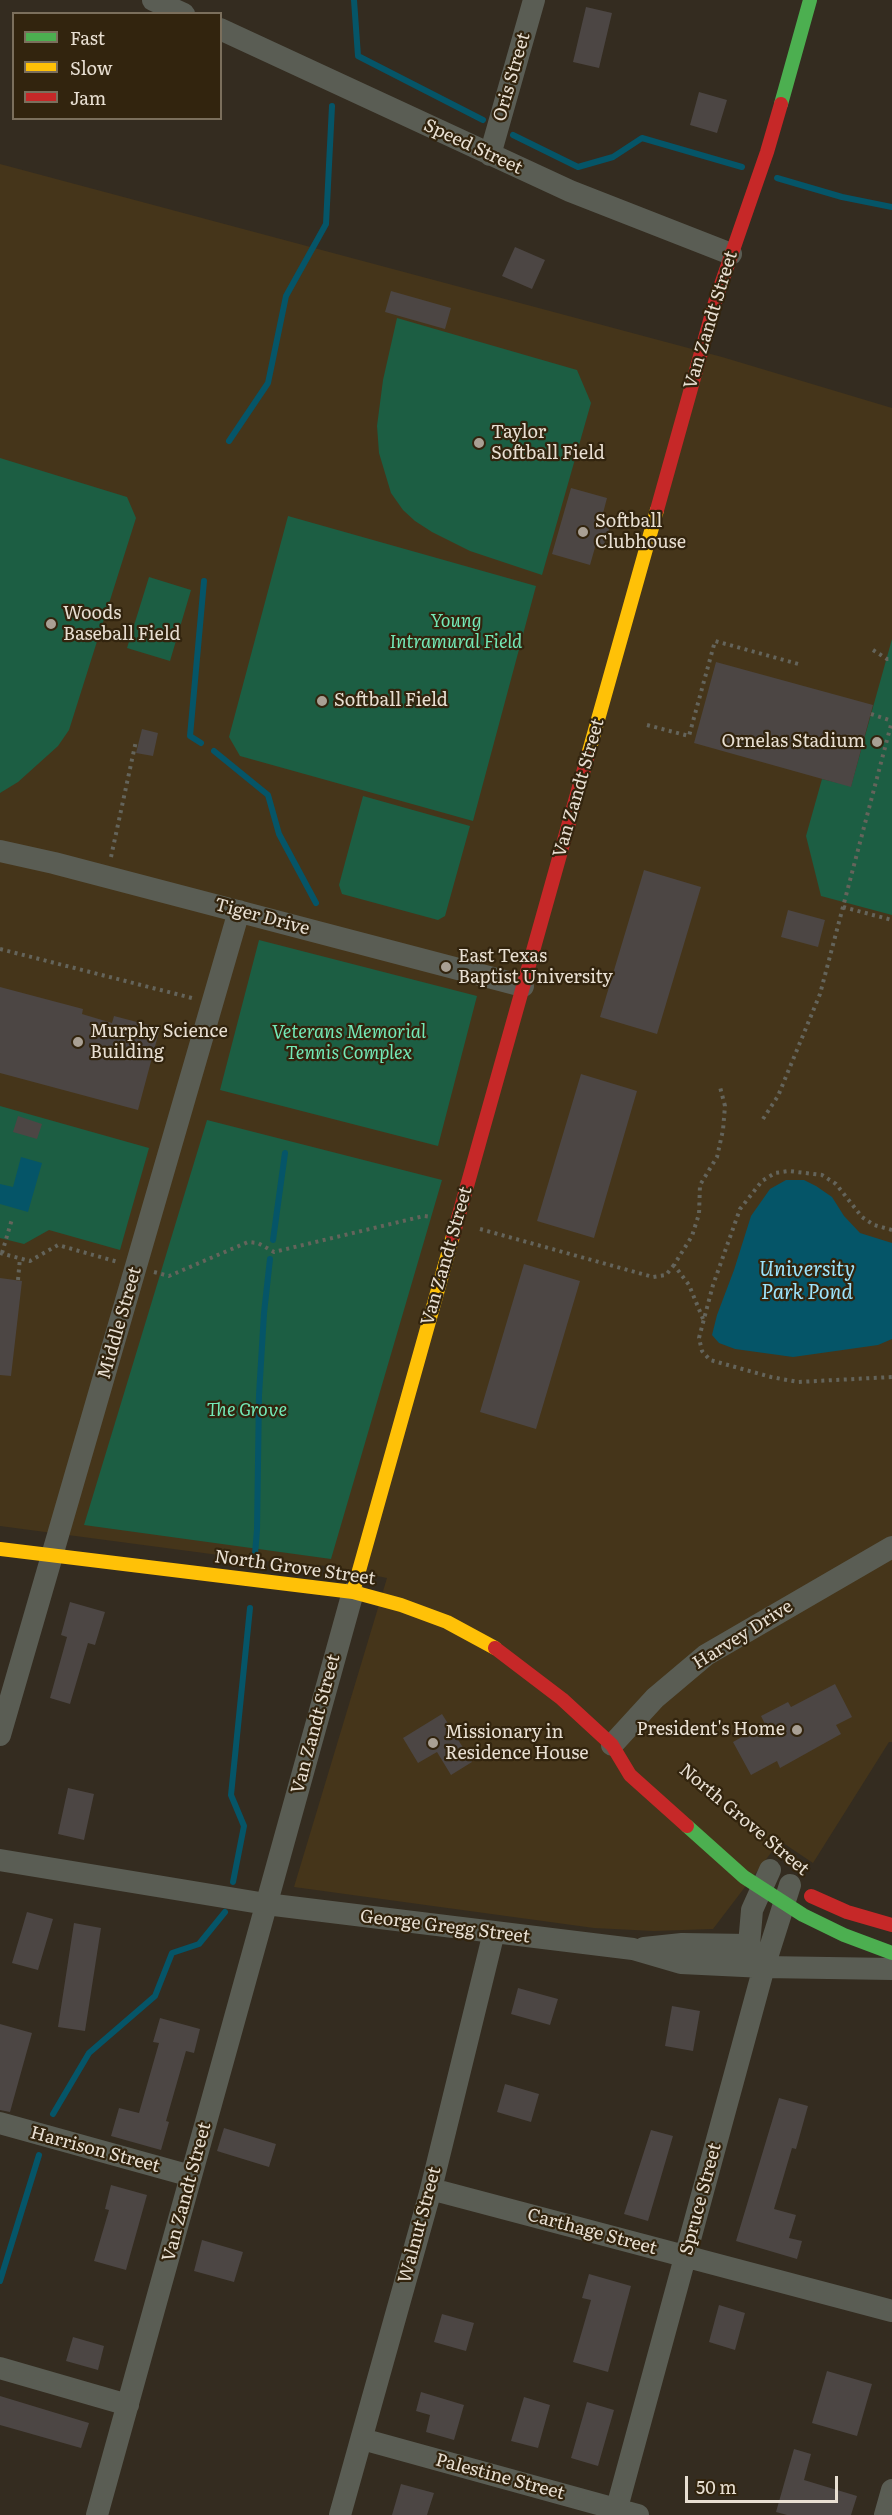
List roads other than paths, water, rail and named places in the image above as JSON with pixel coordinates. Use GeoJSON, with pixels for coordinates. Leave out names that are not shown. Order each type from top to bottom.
{"type":"FeatureCollection","features":[{"type":"Feature","properties":{"kind":"street"},"geometry":{"type":"LineString","coordinates":[[153,0],[180,12]]}},
{"type":"Feature","properties":{"kind":"street","name":"Oris Street"},"geometry":{"type":"LineString","coordinates":[[490,155],[534,0]]}},
{"type":"Feature","properties":{"kind":"street","name":"Van Zandt Street"},"geometry":{"type":"LineString","coordinates":[[97,2515],[716,299],[767,152],[810,0]]}},
{"type":"Feature","properties":{"kind":"street","name":"Speed Street"},"geometry":{"type":"LineString","coordinates":[[222,30],[592,201],[731,254]]}},
{"type":"Feature","properties":{"kind":"street","name":"Tiger Drive"},"geometry":{"type":"LineString","coordinates":[[0,851],[523,986]]}},
{"type":"Feature","properties":{"kind":"street","name":"Middle Street"},"geometry":{"type":"LineString","coordinates":[[0,1735],[239,911]]}},
{"type":"Feature","properties":{"kind":"street","name":"Harvey Drive"},"geometry":{"type":"LineString","coordinates":[[612,1746],[655,1698],[706,1655],[892,1547]]}},
{"type":"Feature","properties":{"kind":"street","name":"North Grove Street"},"geometry":{"type":"LineString","coordinates":[[0,1549],[353,1592],[425,1612],[495,1648],[553,1692],[612,1746],[630,1775],[731,1866],[764,1874],[786,1894],[844,1935],[892,1953]]}},
{"type":"Feature","properties":{"kind":"street","name":"North Grove Street"},"geometry":{"type":"LineString","coordinates":[[612,1746],[637,1757]]}},
{"type":"Feature","properties":{"kind":"street","name":"George Gregg Street"},"geometry":{"type":"LineString","coordinates":[[0,1860],[266,1904],[633,1949],[681,1963],[892,1969]]}},
{"type":"Feature","properties":{"kind":"street"},"geometry":{"type":"LineString","coordinates":[[764,1874],[752,1910],[749,1945],[764,1967]]}},
{"type":"Feature","properties":{"kind":"street","name":"North Grove Street"},"geometry":{"type":"LineString","coordinates":[[764,1874],[786,1894],[892,1925]]}},
{"type":"Feature","properties":{"kind":"street","name":"Spruce Street"},"geometry":{"type":"LineString","coordinates":[[623,2513],[685,2256],[786,1894]]}},
{"type":"Feature","properties":{"kind":"street","name":"Walnut Street"},"geometry":{"type":"LineString","coordinates":[[340,2515],[430,2189],[494,1932]]}},
{"type":"Feature","properties":{"kind":"street"},"geometry":{"type":"LineString","coordinates":[[633,1949],[682,1944],[749,1945]]}},
{"type":"Feature","properties":{"kind":"street","name":"Harrison Street"},"geometry":{"type":"LineString","coordinates":[[0,2123],[191,2176]]}},
{"type":"Feature","properties":{"kind":"street","name":"Carthage Street"},"geometry":{"type":"LineString","coordinates":[[430,2189],[892,2311]]}},
{"type":"Feature","properties":{"kind":"street"},"geometry":{"type":"LineString","coordinates":[[0,2368],[128,2405]]}},
{"type":"Feature","properties":{"kind":"street","name":"Palestine Street"},"geometry":{"type":"LineString","coordinates":[[362,2439],[623,2513]]}},
{"type":"Feature","properties":{"kind":"street"},"geometry":{"type":"LineString","coordinates":[[885,2515],[892,2490]]}},
{"type":"Feature","properties":{"kind":"water"},"geometry":{"type":"Polygon","coordinates":[[[21,1157],[42,1163],[28,1212],[0,1204],[0,1184],[13,1187],[21,1157]]]}},
{"type":"Feature","properties":{"kind":"water","name":"University Park Pond"},"geometry":{"type":"Polygon","coordinates":[[[786,1180],[804,1180],[816,1186],[832,1197],[844,1216],[860,1233],[892,1243],[892,1339],[878,1345],[793,1357],[735,1349],[719,1343],[712,1335],[751,1216],[770,1189],[786,1180]]]}},
{"type":"Feature","properties":{"kind":"waterway"},"geometry":{"type":"LineString","coordinates":[[354,0],[358,56],[483,120]]}},
{"type":"Feature","properties":{"kind":"waterway"},"geometry":{"type":"LineString","coordinates":[[229,441],[268,383],[286,296],[326,224],[332,106]]}},
{"type":"Feature","properties":{"kind":"waterway"},"geometry":{"type":"LineString","coordinates":[[513,135],[578,167],[613,157],[642,138],[742,167]]}},
{"type":"Feature","properties":{"kind":"waterway"},"geometry":{"type":"LineString","coordinates":[[777,178],[842,197],[892,207]]}},
{"type":"Feature","properties":{"kind":"waterway"},"geometry":{"type":"LineString","coordinates":[[201,743],[190,736],[204,581]]}},
{"type":"Feature","properties":{"kind":"waterway"},"geometry":{"type":"LineString","coordinates":[[214,751],[268,795],[279,834],[316,903]]}},
{"type":"Feature","properties":{"kind":"waterway"},"geometry":{"type":"LineString","coordinates":[[273,1240],[285,1153]]}},
{"type":"Feature","properties":{"kind":"waterway"},"geometry":{"type":"LineString","coordinates":[[255,1554],[259,1395],[270,1259]]}},
{"type":"Feature","properties":{"kind":"waterway"},"geometry":{"type":"LineString","coordinates":[[233,1882],[244,1826],[231,1795],[250,1608]]}},
{"type":"Feature","properties":{"kind":"waterway"},"geometry":{"type":"LineString","coordinates":[[53,2114],[89,2053],[155,1996],[172,1953],[199,1944],[225,1912]]}},
{"type":"Feature","properties":{"kind":"waterway"},"geometry":{"type":"LineString","coordinates":[[0,2281],[39,2155]]}},
{"type":"Feature","properties":{"kind":"place","name":"Taylor Softball Field"},"geometry":{"type":"Point","coordinates":[479,443]}},
{"type":"Feature","properties":{"kind":"place","name":"Softball Clubhouse"},"geometry":{"type":"Point","coordinates":[583,532]}},
{"type":"Feature","properties":{"kind":"place","name":"Woods Baseball Field"},"geometry":{"type":"Point","coordinates":[51,624]}},
{"type":"Feature","properties":{"kind":"place","name":"Softball Field"},"geometry":{"type":"Point","coordinates":[322,701]}},
{"type":"Feature","properties":{"kind":"place","name":"Ornelas Stadium"},"geometry":{"type":"Point","coordinates":[877,742]}},
{"type":"Feature","properties":{"kind":"place","name":"East Texas Baptist University"},"geometry":{"type":"Point","coordinates":[446,967]}},
{"type":"Feature","properties":{"kind":"place","name":"Murphy Science Building"},"geometry":{"type":"Point","coordinates":[78,1042]}},
{"type":"Feature","properties":{"kind":"place","name":"President's Home"},"geometry":{"type":"Point","coordinates":[797,1730]}},
{"type":"Feature","properties":{"kind":"place","name":"Missionary in Residence House"},"geometry":{"type":"Point","coordinates":[433,1743]}},
{"type":"Feature","properties":{"kind":"park label","name":"Young Intramural Field"},"geometry":{"type":"Point","coordinates":[456,632]}},
{"type":"Feature","properties":{"kind":"park label","name":"Veterans Memorial Tennis Complex"},"geometry":{"type":"Point","coordinates":[349,1043]}},
{"type":"Feature","properties":{"kind":"park label","name":"The Grove"},"geometry":{"type":"Point","coordinates":[247,1411]}}]}
